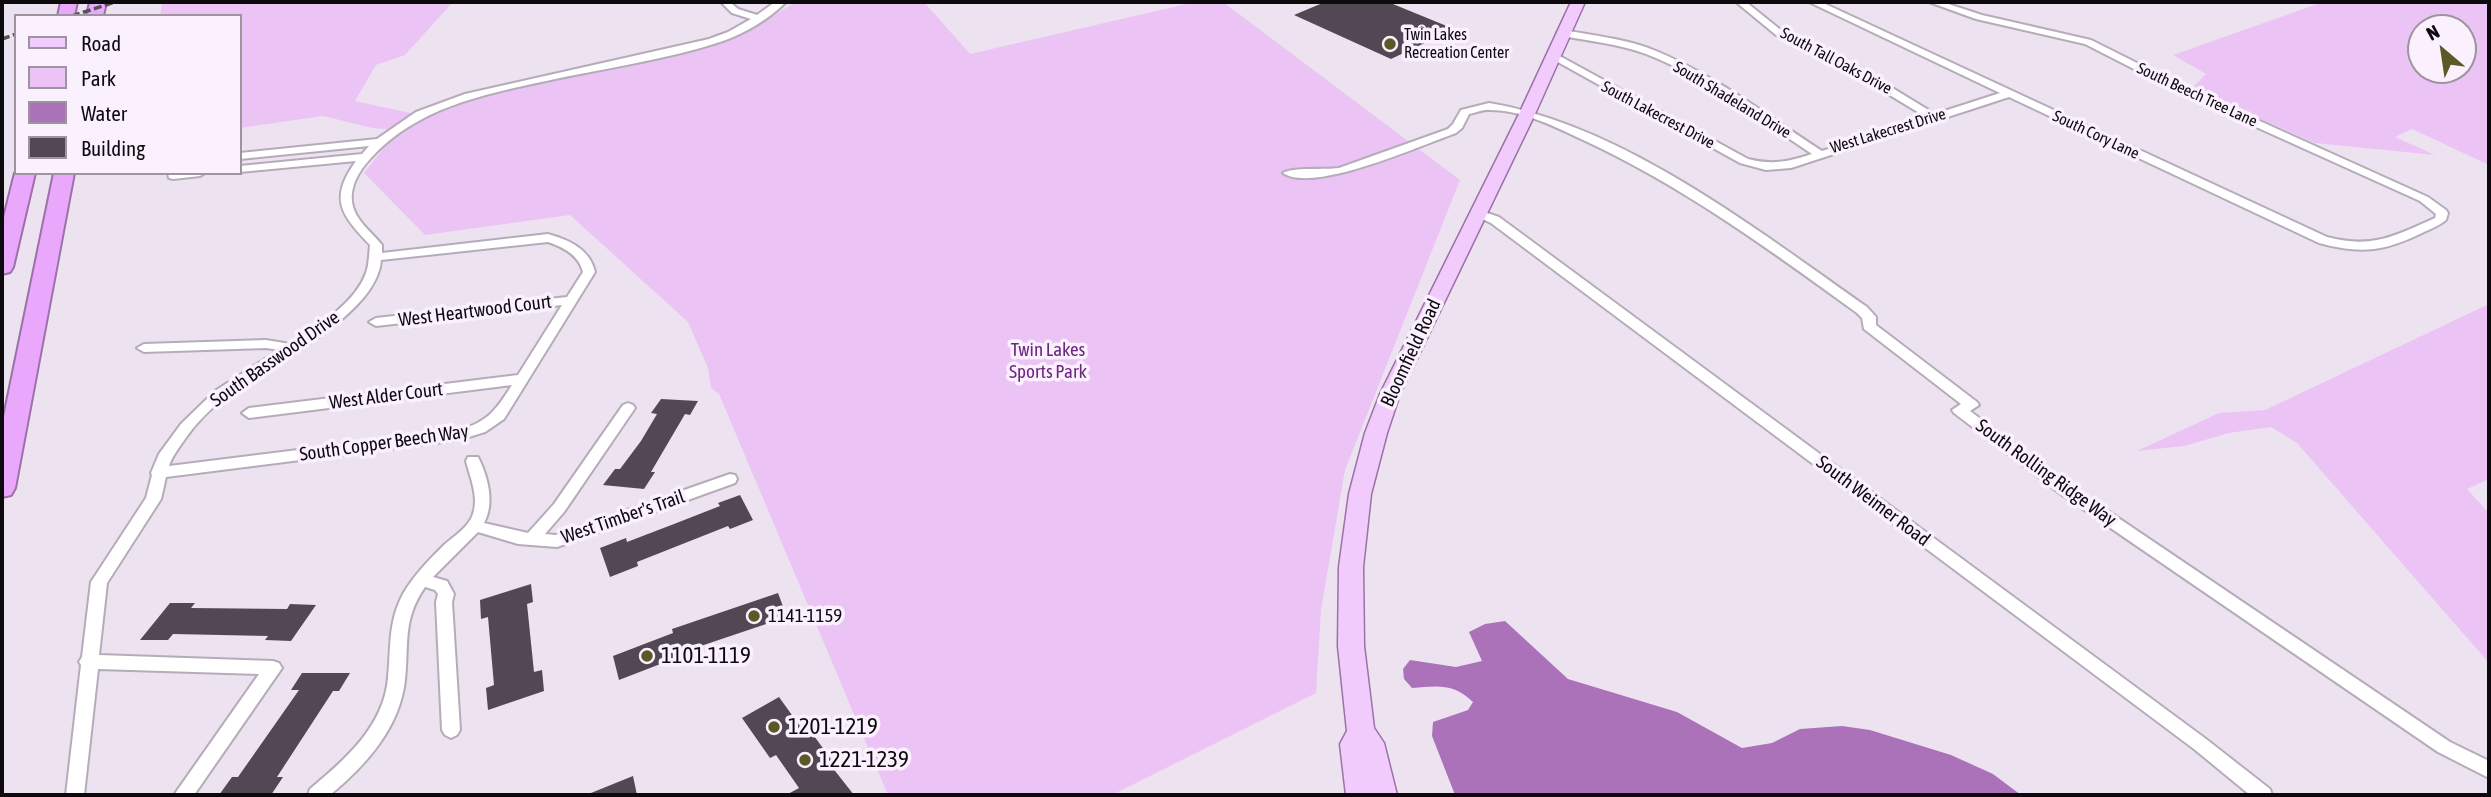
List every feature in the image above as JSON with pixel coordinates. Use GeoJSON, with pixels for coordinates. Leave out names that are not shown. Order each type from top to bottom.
{"type":"FeatureCollection","features":[{"type":"Feature","properties":{"kind":"highway"},"geometry":{"type":"LineString","coordinates":[[2,267],[25,175]]}},
{"type":"Feature","properties":{"kind":"highway"},"geometry":{"type":"LineString","coordinates":[[2,488],[64,175]]}},
{"type":"Feature","properties":{"kind":"main road","name":"Bloomfield Road"},"geometry":{"type":"LineString","coordinates":[[1383,795],[1370,743],[1361,732],[1354,681],[1350,610],[1351,566],[1360,494],[1376,433],[1390,394],[1527,114],[1578,2]]}},
{"type":"Feature","properties":{"kind":"main road","name":"Bloomfield Road"},"geometry":{"type":"LineString","coordinates":[[1360,795],[1354,744],[1361,732]]}},
{"type":"Feature","properties":{"kind":"street"},"geometry":{"type":"LineString","coordinates":[[725,2],[735,11],[759,18]]}},
{"type":"Feature","properties":{"kind":"street"},"geometry":{"type":"LineString","coordinates":[[376,257],[376,245],[349,213],[346,192],[349,177],[377,142],[405,122],[440,105],[500,87],[711,42],[740,30],[781,2]]}},
{"type":"Feature","properties":{"kind":"street","name":"South Tall Oaks Drive"},"geometry":{"type":"LineString","coordinates":[[1741,2],[1779,33],[1854,69],[1933,117]]}},
{"type":"Feature","properties":{"kind":"street","name":"South Cory Lane"},"geometry":{"type":"LineString","coordinates":[[1814,2],[2323,240],[2357,248],[2383,246]]}},
{"type":"Feature","properties":{"kind":"street","name":"South Beech Tree Lane"},"geometry":{"type":"LineString","coordinates":[[1934,2],[1979,17],[2088,42],[2188,92],[2424,199],[2442,214],[2440,220],[2383,246]]}},
{"type":"Feature","properties":{"kind":"street","name":"South Shadeland Drive"},"geometry":{"type":"LineString","coordinates":[[1562,33],[1652,53],[1713,85],[1819,154]]}},
{"type":"Feature","properties":{"kind":"street","name":"South Lakecrest Drive"},"geometry":{"type":"LineString","coordinates":[[1552,56],[1744,161],[1766,167]]}},
{"type":"Feature","properties":{"kind":"street","name":"West Lakecrest Drive"},"geometry":{"type":"LineString","coordinates":[[1766,167],[1787,166],[2010,93]]}},
{"type":"Feature","properties":{"kind":"street"},"geometry":{"type":"LineString","coordinates":[[1289,173],[1321,174],[1364,164],[1452,131],[1458,126],[1465,112],[1475,106],[1500,107],[1527,114]]}},
{"type":"Feature","properties":{"kind":"street","name":"South Rolling Ridge Way"},"geometry":{"type":"LineString","coordinates":[[1527,114],[1593,138],[1748,229],[1862,310],[1869,317],[1869,326],[1972,405],[1959,410],[2041,472],[2444,747],[2489,770]]}},
{"type":"Feature","properties":{"kind":"street"},"geometry":{"type":"LineString","coordinates":[[242,156],[377,142]]}},
{"type":"Feature","properties":{"kind":"street"},"geometry":{"type":"LineString","coordinates":[[242,169],[364,157]]}},
{"type":"Feature","properties":{"kind":"street","name":"South Weimer Road"},"geometry":{"type":"LineString","coordinates":[[1478,214],[1495,220],[2200,744],[2263,795]]}},
{"type":"Feature","properties":{"kind":"street","name":"South Copper Beech Way"},"geometry":{"type":"LineString","coordinates":[[158,473],[470,433],[488,425],[499,416],[589,272],[587,261],[558,240],[548,238],[376,257]]}},
{"type":"Feature","properties":{"kind":"street","name":"South Basswood Drive"},"geometry":{"type":"LineString","coordinates":[[75,795],[99,582],[153,499],[158,473],[176,438],[220,394],[349,306],[368,284],[376,257]]}},
{"type":"Feature","properties":{"kind":"street","name":"West Heartwood Court"},"geometry":{"type":"LineString","coordinates":[[376,322],[573,300]]}},
{"type":"Feature","properties":{"kind":"street"},"geometry":{"type":"LineString","coordinates":[[144,348],[266,344],[290,348]]}},
{"type":"Feature","properties":{"kind":"street","name":"West Alder Court"},"geometry":{"type":"LineString","coordinates":[[249,413],[522,379]]}},
{"type":"Feature","properties":{"kind":"street"},"geometry":{"type":"LineString","coordinates":[[532,539],[559,508],[628,408]]}},
{"type":"Feature","properties":{"kind":"street"},"geometry":{"type":"LineString","coordinates":[[317,795],[352,763],[384,718],[397,681],[396,650],[400,621],[410,597],[421,580],[475,526],[483,504],[473,461]]}},
{"type":"Feature","properties":{"kind":"street","name":"West Timber's Trail"},"geometry":{"type":"LineString","coordinates":[[475,526],[532,539],[567,539],[730,479]]}},
{"type":"Feature","properties":{"kind":"street"},"geometry":{"type":"LineString","coordinates":[[421,580],[441,585],[446,594],[451,730]]}},
{"type":"Feature","properties":{"kind":"street"},"geometry":{"type":"LineString","coordinates":[[88,662],[273,667],[183,795]]}},
{"type":"Feature","properties":{"kind":"green space","name":"Twin Lakes Sports Park"},"geometry":{"type":"Polygon","coordinates":[[[162,2],[453,2],[405,55],[376,65],[355,101],[424,116],[453,104],[723,41],[744,33],[796,2],[924,2],[970,54],[1195,2],[1223,2],[1460,180],[1345,470],[1321,610],[1316,693],[1112,795],[888,795],[719,394],[711,388],[708,368],[688,322],[570,215],[425,235],[364,173],[398,130],[372,128],[323,116],[242,128],[242,14],[160,14],[162,2]]]}},
{"type":"Feature","properties":{"kind":"green space"},"geometry":{"type":"Polygon","coordinates":[[[2323,2],[2489,2],[2489,165],[2412,129],[2395,137],[2435,155],[2315,143],[2191,89],[2206,74],[2173,55],[2323,2]]]}},
{"type":"Feature","properties":{"kind":"green space"},"geometry":{"type":"Polygon","coordinates":[[[2489,304],[2489,479],[2467,489],[2489,513],[2489,663],[2297,443],[2271,427],[2229,433],[2184,446],[2137,451],[2219,413],[2265,410],[2489,304]]]}},
{"type":"Feature","properties":{"kind":"water"},"geometry":{"type":"Polygon","coordinates":[[[1505,621],[1568,679],[1677,712],[1742,748],[1772,743],[1800,729],[1842,726],[1870,730],[1951,755],[1993,774],[2021,795],[1455,795],[1432,736],[1433,722],[1468,710],[1473,702],[1452,689],[1412,688],[1404,679],[1403,669],[1410,660],[1456,667],[1482,661],[1469,632],[1485,624],[1505,621]]]}},
{"type":"Feature","properties":{"kind":"building","name":"Twin Lakes Recreation Center"},"geometry":{"type":"Polygon","coordinates":[[[1325,2],[1388,2],[1454,29],[1391,59],[1294,15],[1325,2]]]}},
{"type":"Feature","properties":{"kind":"building"},"geometry":{"type":"Polygon","coordinates":[[[661,399],[698,401],[690,415],[685,414],[644,489],[603,485],[615,469],[620,469],[641,441],[657,414],[651,413],[661,399]]]}},
{"type":"Feature","properties":{"kind":"building"},"geometry":{"type":"Polygon","coordinates":[[[740,495],[753,520],[730,529],[728,526],[637,562],[638,566],[610,577],[600,548],[626,538],[627,542],[720,506],[718,503],[740,495]]]}},
{"type":"Feature","properties":{"kind":"building"},"geometry":{"type":"Polygon","coordinates":[[[531,584],[533,602],[527,604],[534,672],[542,670],[544,691],[488,710],[486,688],[494,685],[488,617],[481,619],[480,600],[531,584]]]}},
{"type":"Feature","properties":{"kind":"building"},"geometry":{"type":"Polygon","coordinates":[[[778,593],[787,617],[680,653],[681,656],[619,680],[613,656],[673,633],[672,629],[778,593]]]}},
{"type":"Feature","properties":{"kind":"building"},"geometry":{"type":"Polygon","coordinates":[[[170,603],[195,603],[191,608],[287,609],[290,604],[316,605],[291,641],[265,640],[268,636],[173,634],[168,640],[140,640],[170,603]]]}},
{"type":"Feature","properties":{"kind":"building"},"geometry":{"type":"Polygon","coordinates":[[[302,673],[350,673],[339,691],[333,691],[277,777],[283,777],[271,795],[219,795],[232,777],[238,777],[299,690],[291,690],[302,673]]]}},
{"type":"Feature","properties":{"kind":"building"},"geometry":{"type":"Polygon","coordinates":[[[779,697],[807,736],[812,733],[835,765],[832,767],[854,795],[786,795],[799,788],[776,755],[770,758],[742,718],[779,697]]]}},
{"type":"Feature","properties":{"kind":"building"},"geometry":{"type":"Polygon","coordinates":[[[633,776],[637,795],[586,795],[633,776]]]}},
{"type":"Feature","properties":{"kind":"railway"},"geometry":{"type":"LineString","coordinates":[[78,14],[115,2]]}},
{"type":"Feature","properties":{"kind":"railway"},"geometry":{"type":"LineString","coordinates":[[2,39],[14,35]]}},
{"type":"Feature","properties":{"kind":"place","name":"Twin Lakes Recreation Center"},"geometry":{"type":"Point","coordinates":[1390,44]}},
{"type":"Feature","properties":{"kind":"place","name":"1141-1159"},"geometry":{"type":"Point","coordinates":[754,616]}},
{"type":"Feature","properties":{"kind":"place","name":"1101-1119"},"geometry":{"type":"Point","coordinates":[647,656]}},
{"type":"Feature","properties":{"kind":"place","name":"1201-1219"},"geometry":{"type":"Point","coordinates":[774,727]}},
{"type":"Feature","properties":{"kind":"place","name":"1221-1239"},"geometry":{"type":"Point","coordinates":[805,760]}}]}
